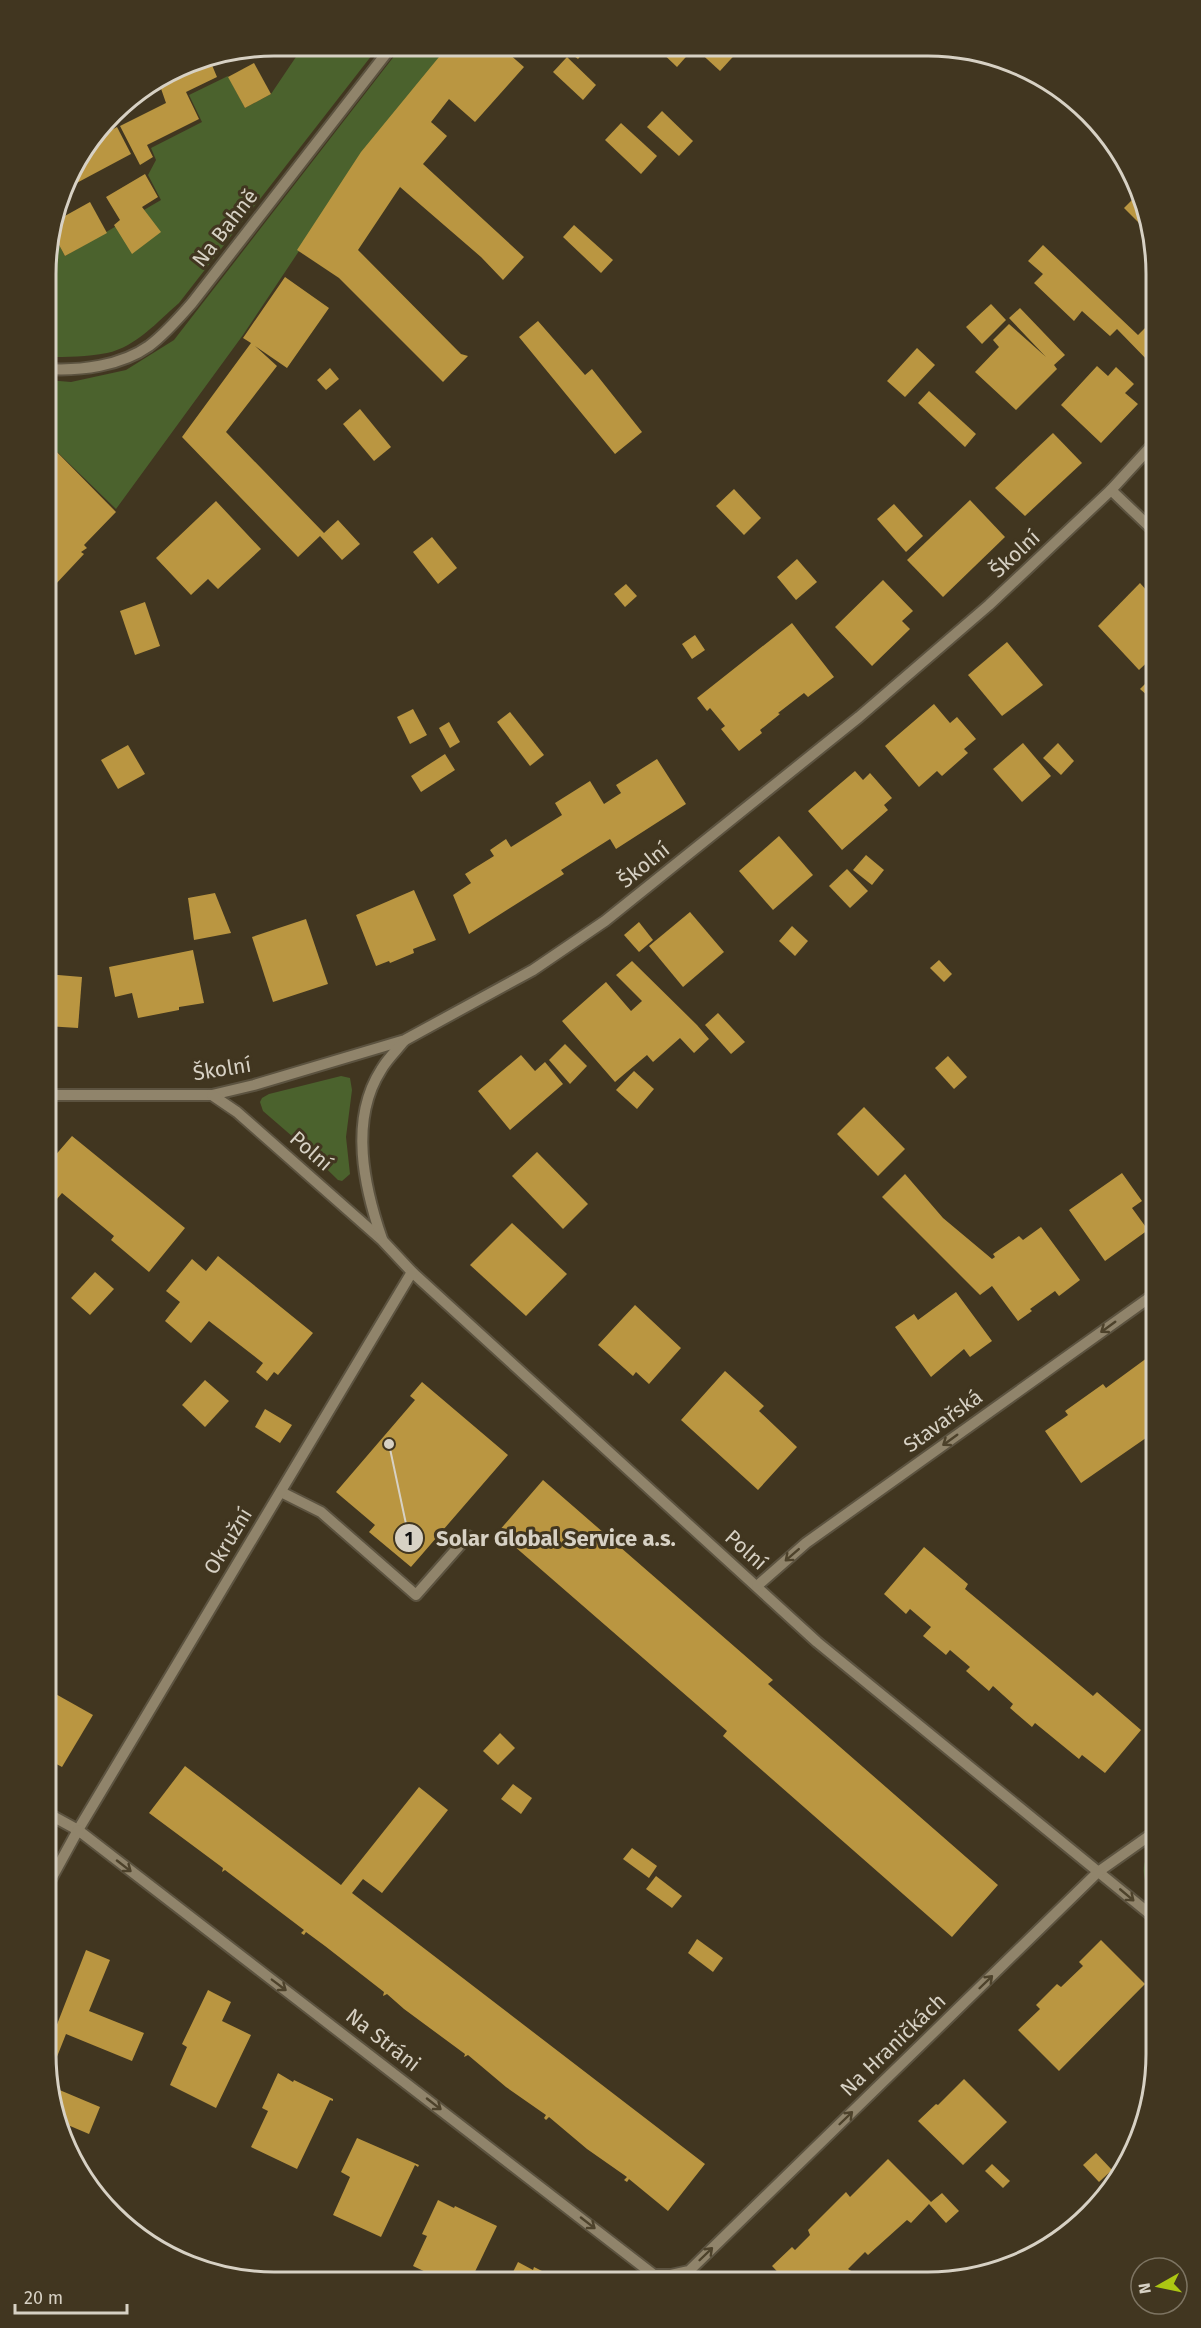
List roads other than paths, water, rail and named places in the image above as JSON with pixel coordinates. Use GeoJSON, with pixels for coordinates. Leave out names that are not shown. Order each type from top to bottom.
{"type":"FeatureCollection","features":[{"type":"Feature","properties":{"kind":"street","name":"Na Bahně"},"geometry":{"type":"LineString","coordinates":[[56,369],[75,370],[104,364],[139,352],[158,339],[192,303],[384,56]]}},
{"type":"Feature","properties":{"kind":"street","name":"Školní"},"geometry":{"type":"LineString","coordinates":[[56,1095],[212,1095],[254,1085],[405,1040],[525,975],[605,921],[868,710],[989,605],[1111,490],[1146,452]]}},
{"type":"Feature","properties":{"kind":"street"},"geometry":{"type":"LineString","coordinates":[[1111,490],[1146,523]]}},
{"type":"Feature","properties":{"kind":"street","name":"Polní"},"geometry":{"type":"LineString","coordinates":[[382,1240],[366,1181],[363,1140],[369,1097],[381,1069],[405,1040]]}},
{"type":"Feature","properties":{"kind":"street","name":"Polní"},"geometry":{"type":"LineString","coordinates":[[212,1095],[237,1112],[382,1240],[412,1272],[817,1642],[1146,1911]]}},
{"type":"Feature","properties":{"kind":"street","name":"Okružní"},"geometry":{"type":"LineString","coordinates":[[56,1870],[412,1272]]}},
{"type":"Feature","properties":{"kind":"street","name":"Stavařská"},"geometry":{"type":"LineString","coordinates":[[757,1586],[806,1543],[1146,1300]]}},
{"type":"Feature","properties":{"kind":"street"},"geometry":{"type":"LineString","coordinates":[[280,1492],[321,1512],[416,1595],[468,1536]]}},
{"type":"Feature","properties":{"kind":"street"},"geometry":{"type":"LineString","coordinates":[[56,1818],[78,1830]]}},
{"type":"Feature","properties":{"kind":"street","name":"Na Stráni"},"geometry":{"type":"LineString","coordinates":[[78,1830],[650,2272]]}},
{"type":"Feature","properties":{"kind":"street","name":"Na Hraničkách"},"geometry":{"type":"LineString","coordinates":[[684,2272],[688,2271],[1098,1872],[1146,1838]]}},
{"type":"Feature","properties":{"kind":"place","name":"Solar Global Service a.s."},"geometry":{"type":"Point","coordinates":[389,1444]}}]}
